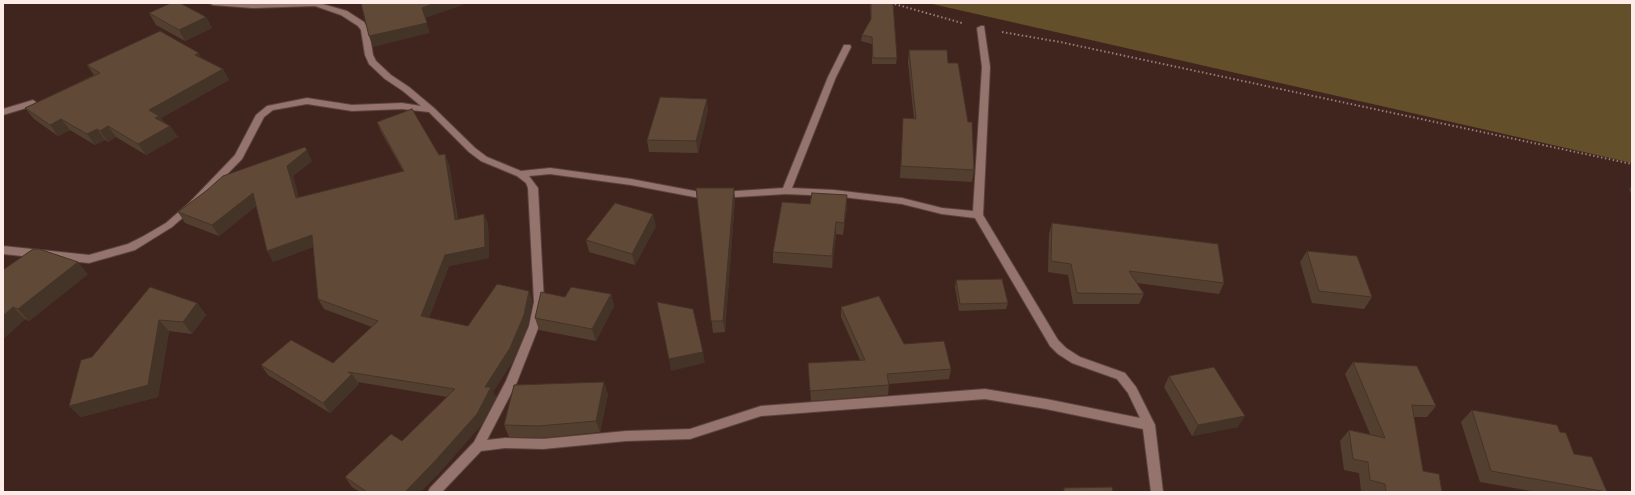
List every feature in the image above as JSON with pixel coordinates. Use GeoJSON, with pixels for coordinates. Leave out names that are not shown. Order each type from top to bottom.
{"type":"FeatureCollection","features":[{"type":"Feature","properties":{"kind":"street"},"geometry":{"type":"LineString","coordinates":[[212,3],[253,6],[315,4],[344,13],[361,24],[365,30],[369,55],[379,69],[431,110],[472,150],[484,159],[520,174],[529,181],[533,188],[539,302],[534,326],[511,382],[478,446],[434,492]]}},
{"type":"Feature","properties":{"kind":"street"},"geometry":{"type":"LineString","coordinates":[[981,28],[986,67],[978,215],[1054,343],[1062,351],[1076,360],[1121,376],[1132,390],[1149,425],[1157,492]]}},
{"type":"Feature","properties":{"kind":"street"},"geometry":{"type":"LineString","coordinates":[[786,191],[832,76],[846,47]]}},
{"type":"Feature","properties":{"kind":"street"},"geometry":{"type":"LineString","coordinates":[[3,250],[23,251],[89,260],[131,247],[169,225],[192,205],[239,157],[260,115],[270,108],[308,101],[327,102],[352,108],[402,106],[431,110]]}},
{"type":"Feature","properties":{"kind":"street"},"geometry":{"type":"LineString","coordinates":[[3,112],[33,103]]}},
{"type":"Feature","properties":{"kind":"street"},"geometry":{"type":"LineString","coordinates":[[520,174],[550,171],[631,182],[706,196],[786,191],[869,196],[902,201],[942,211],[978,215]]}},
{"type":"Feature","properties":{"kind":"street"},"geometry":{"type":"LineString","coordinates":[[478,446],[505,443],[543,444],[626,436],[690,434],[761,411],[985,394],[1046,404],[1149,425]]}},
{"type":"Feature","properties":{"kind":"path"},"geometry":{"type":"LineString","coordinates":[[891,3],[981,28],[1068,44],[1632,164]]}},
{"type":"Feature","properties":{"kind":"shaded area"},"geometry":{"type":"Polygon","coordinates":[[[928,3],[1632,3],[1632,163],[928,3]]]}},
{"type":"Feature","properties":{"kind":"building"},"geometry":{"type":"Polygon","coordinates":[[[171,3],[180,3],[206,17],[179,30],[149,13],[171,3]]]}},
{"type":"Feature","properties":{"kind":"building"},"geometry":{"type":"Polygon","coordinates":[[[361,3],[435,3],[422,8],[427,23],[369,36],[361,3]]]}},
{"type":"Feature","properties":{"kind":"building"},"geometry":{"type":"Polygon","coordinates":[[[871,3],[893,3],[897,58],[873,58],[872,37],[862,35],[871,19],[871,3]]]}},
{"type":"Feature","properties":{"kind":"building"},"geometry":{"type":"Polygon","coordinates":[[[160,31],[199,53],[195,55],[223,69],[149,110],[159,116],[155,118],[170,126],[138,144],[108,126],[100,131],[97,129],[87,134],[61,119],[50,125],[25,108],[100,73],[87,65],[160,31]]]}},
{"type":"Feature","properties":{"kind":"building"},"geometry":{"type":"Polygon","coordinates":[[[909,50],[947,50],[948,63],[958,63],[968,122],[972,122],[974,170],[901,166],[903,118],[916,119],[909,50]]]}},
{"type":"Feature","properties":{"kind":"building"},"geometry":{"type":"Polygon","coordinates":[[[660,97],[707,99],[696,141],[647,140],[660,97]]]}},
{"type":"Feature","properties":{"kind":"building"},"geometry":{"type":"Polygon","coordinates":[[[412,109],[439,155],[445,154],[455,220],[484,214],[485,247],[445,255],[421,316],[468,326],[497,284],[529,291],[524,315],[510,348],[485,387],[491,387],[477,414],[405,492],[367,492],[345,477],[391,434],[402,441],[455,389],[348,372],[352,374],[323,403],[261,365],[291,340],[333,363],[378,321],[318,299],[312,235],[267,251],[253,193],[212,225],[178,212],[223,176],[305,147],[307,150],[287,166],[296,198],[404,171],[377,122],[412,109]]]}},
{"type":"Feature","properties":{"kind":"building"},"geometry":{"type":"Polygon","coordinates":[[[696,188],[734,188],[723,321],[711,321],[696,188]]]}},
{"type":"Feature","properties":{"kind":"building"},"geometry":{"type":"Polygon","coordinates":[[[812,193],[847,195],[844,223],[836,222],[832,256],[773,252],[782,202],[810,204],[812,193]]]}},
{"type":"Feature","properties":{"kind":"building"},"geometry":{"type":"Polygon","coordinates":[[[615,203],[653,214],[632,254],[586,240],[615,203]]]}},
{"type":"Feature","properties":{"kind":"building"},"geometry":{"type":"Polygon","coordinates":[[[1052,223],[1218,244],[1224,283],[1129,271],[1144,294],[1077,293],[1071,264],[1051,261],[1052,223]]]}},
{"type":"Feature","properties":{"kind":"building"},"geometry":{"type":"Polygon","coordinates":[[[33,249],[39,249],[78,262],[18,309],[13,307],[3,316],[3,270],[33,249]]]}},
{"type":"Feature","properties":{"kind":"building"},"geometry":{"type":"Polygon","coordinates":[[[1307,251],[1357,256],[1372,297],[1319,291],[1307,251]]]}},
{"type":"Feature","properties":{"kind":"building"},"geometry":{"type":"Polygon","coordinates":[[[1002,279],[1008,303],[960,304],[956,280],[1002,279]]]}},
{"type":"Feature","properties":{"kind":"building"},"geometry":{"type":"Polygon","coordinates":[[[150,287],[197,303],[183,322],[159,320],[148,385],[69,406],[81,360],[92,357],[150,287]]]}},
{"type":"Feature","properties":{"kind":"building"},"geometry":{"type":"Polygon","coordinates":[[[571,287],[611,294],[592,329],[535,318],[541,292],[565,297],[571,287]]]}},
{"type":"Feature","properties":{"kind":"building"},"geometry":{"type":"Polygon","coordinates":[[[879,296],[904,344],[944,341],[951,369],[887,374],[889,385],[810,391],[808,363],[865,360],[841,307],[879,296]]]}},
{"type":"Feature","properties":{"kind":"building"},"geometry":{"type":"Polygon","coordinates":[[[657,302],[693,309],[703,352],[669,359],[657,302]]]}},
{"type":"Feature","properties":{"kind":"building"},"geometry":{"type":"Polygon","coordinates":[[[1353,362],[1417,366],[1436,406],[1412,405],[1423,471],[1439,474],[1442,492],[1386,492],[1385,484],[1370,480],[1368,462],[1353,459],[1349,430],[1385,438],[1353,362]]]}},
{"type":"Feature","properties":{"kind":"building"},"geometry":{"type":"Polygon","coordinates":[[[1214,367],[1245,416],[1198,425],[1169,376],[1214,367]]]}},
{"type":"Feature","properties":{"kind":"building"},"geometry":{"type":"Polygon","coordinates":[[[604,382],[596,421],[538,426],[504,425],[514,385],[604,382]]]}},
{"type":"Feature","properties":{"kind":"building"},"geometry":{"type":"Polygon","coordinates":[[[1472,410],[1557,425],[1560,432],[1566,433],[1574,454],[1592,457],[1607,492],[1491,471],[1472,410]]]}},
{"type":"Feature","properties":{"kind":"building"},"geometry":{"type":"Polygon","coordinates":[[[1112,487],[1113,492],[1064,492],[1064,488],[1112,487]]]}}]}
